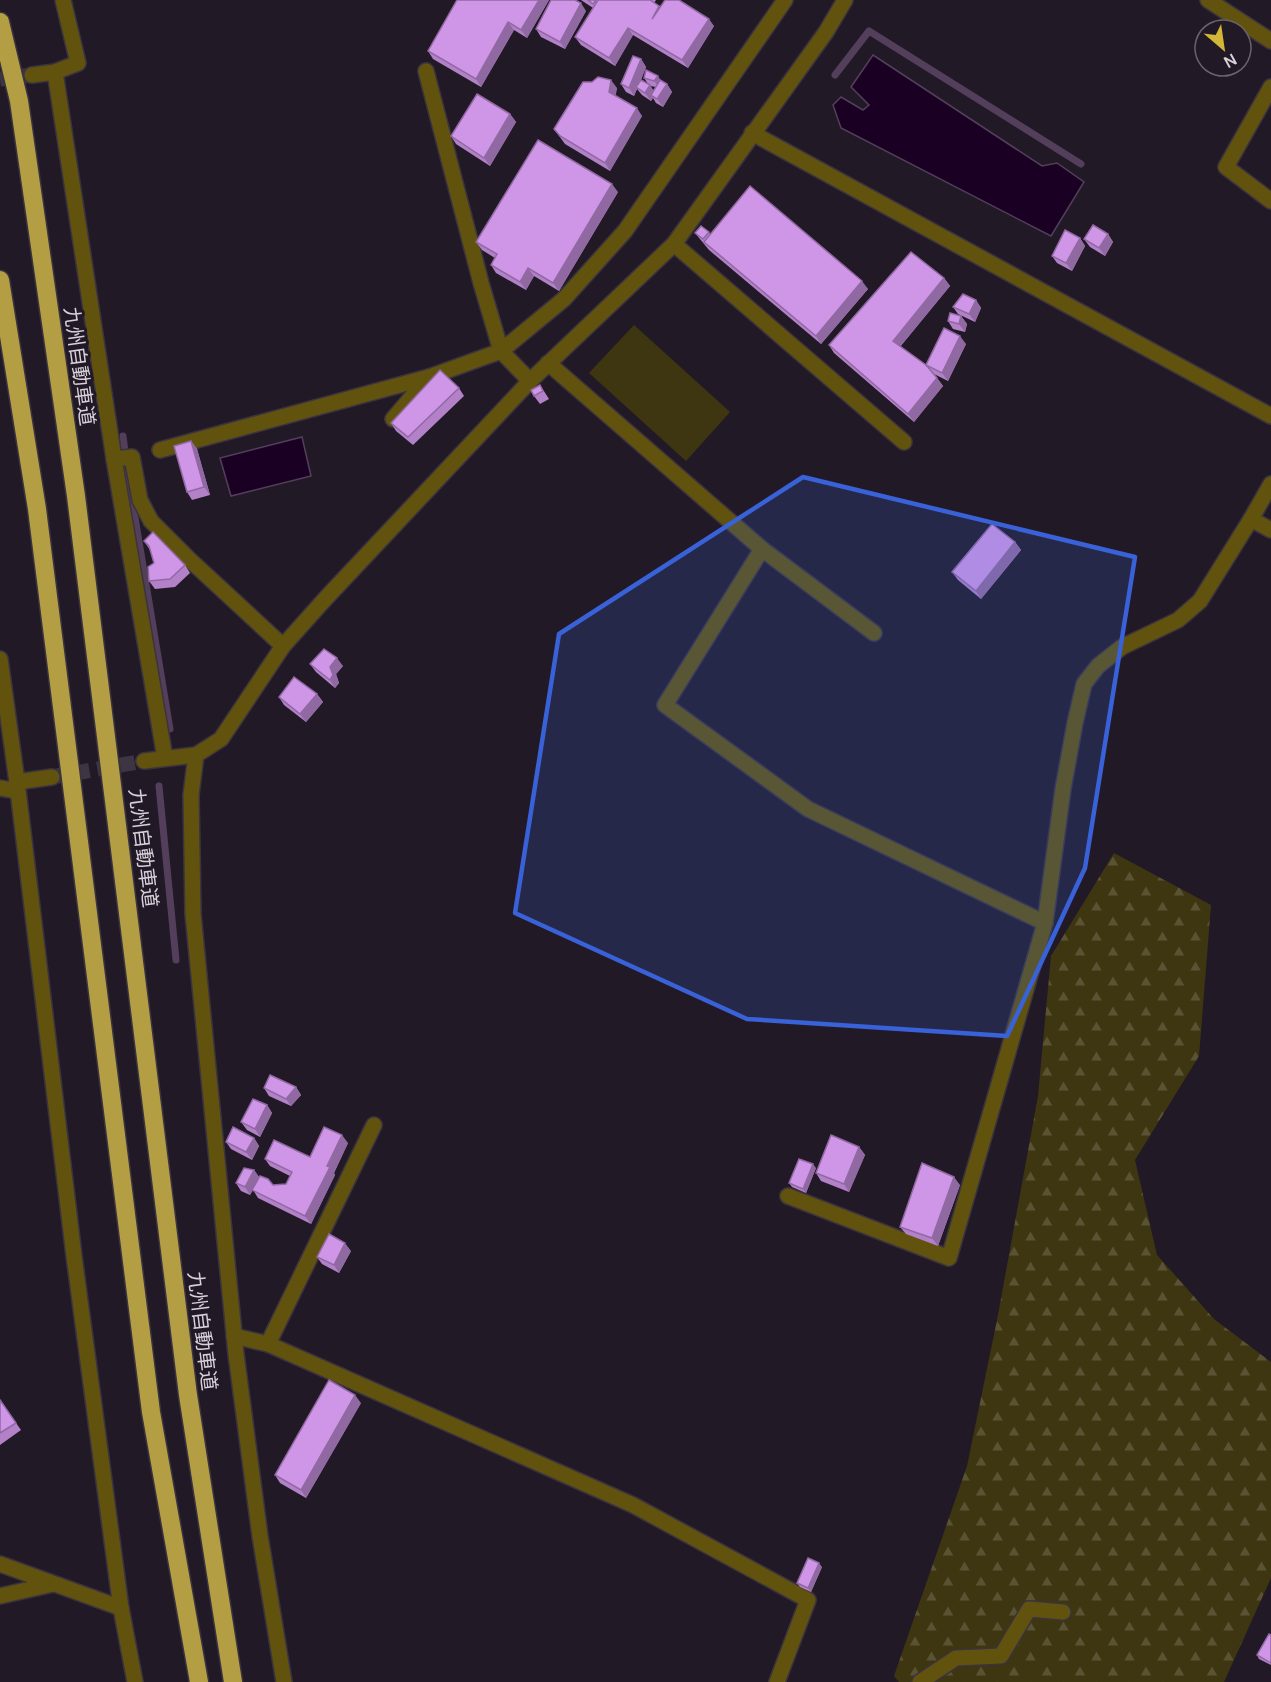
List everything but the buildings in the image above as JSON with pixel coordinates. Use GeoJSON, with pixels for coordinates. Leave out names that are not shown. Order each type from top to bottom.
{"type":"FeatureCollection","features":[{"type":"Feature","properties":{"kind":"highway","name":"九州自動車道"},"geometry":{"type":"LineString","coordinates":[[0,22],[19,101],[76,496],[189,1395],[233,1682]]}},
{"type":"Feature","properties":{"kind":"highway"},"geometry":{"type":"LineString","coordinates":[[0,280],[37,509],[151,1412],[199,1682]]}},
{"type":"Feature","properties":{"kind":"street"},"geometry":{"type":"LineString","coordinates":[[32,75],[55,72],[78,63],[63,0]]}},
{"type":"Feature","properties":{"kind":"street"},"geometry":{"type":"LineString","coordinates":[[160,450],[429,377],[501,351],[564,299],[625,231],[785,0]]}},
{"type":"Feature","properties":{"kind":"street"},"geometry":{"type":"LineString","coordinates":[[144,761],[196,755],[221,739],[284,646],[326,598],[530,381],[674,244],[826,32],[845,0]]}},
{"type":"Feature","properties":{"kind":"street"},"geometry":{"type":"LineString","coordinates":[[1208,0],[1271,41]]}},
{"type":"Feature","properties":{"kind":"street"},"geometry":{"type":"LineString","coordinates":[[426,71],[501,351],[530,381]]}},
{"type":"Feature","properties":{"kind":"street"},"geometry":{"type":"LineString","coordinates":[[55,72],[114,459],[165,758]]}},
{"type":"Feature","properties":{"kind":"street"},"geometry":{"type":"LineString","coordinates":[[1271,87],[1226,167],[1271,201]]}},
{"type":"Feature","properties":{"kind":"street"},"geometry":{"type":"LineString","coordinates":[[752,133],[1271,416]]}},
{"type":"Feature","properties":{"kind":"street"},"geometry":{"type":"LineString","coordinates":[[674,244],[904,442]]}},
{"type":"Feature","properties":{"kind":"street"},"geometry":{"type":"LineString","coordinates":[[548,363],[762,549],[874,633]]}},
{"type":"Feature","properties":{"kind":"street"},"geometry":{"type":"LineString","coordinates":[[393,419],[429,377]]}},
{"type":"Feature","properties":{"kind":"street"},"geometry":{"type":"LineString","coordinates":[[114,459],[132,457],[140,500],[151,521],[284,646]]}},
{"type":"Feature","properties":{"kind":"street"},"geometry":{"type":"LineString","coordinates":[[788,1196],[949,1258],[1045,922],[1063,789],[1084,684],[1098,666],[1122,647],[1178,620],[1200,602],[1271,484]]}},
{"type":"Feature","properties":{"kind":"street"},"geometry":{"type":"LineString","coordinates":[[1251,519],[1271,530]]}},
{"type":"Feature","properties":{"kind":"street"},"geometry":{"type":"LineString","coordinates":[[762,549],[665,705],[808,809],[1045,922]]}},
{"type":"Feature","properties":{"kind":"street"},"geometry":{"type":"LineString","coordinates":[[0,659],[8,789],[73,1244],[121,1608],[135,1682]]}},
{"type":"Feature","properties":{"kind":"street"},"geometry":{"type":"LineString","coordinates":[[196,755],[191,795],[193,914],[234,1336],[260,1536],[284,1682]]}},
{"type":"Feature","properties":{"kind":"street"},"geometry":{"type":"LineString","coordinates":[[8,789],[52,777]]}},
{"type":"Feature","properties":{"kind":"street"},"geometry":{"type":"LineString","coordinates":[[268,1344],[374,1125]]}},
{"type":"Feature","properties":{"kind":"street"},"geometry":{"type":"LineString","coordinates":[[234,1336],[268,1344],[633,1505],[808,1600],[777,1682]]}},
{"type":"Feature","properties":{"kind":"street"},"geometry":{"type":"LineString","coordinates":[[0,1564],[121,1608]]}},
{"type":"Feature","properties":{"kind":"street"},"geometry":{"type":"LineString","coordinates":[[0,1596],[53,1584]]}},
{"type":"Feature","properties":{"kind":"street"},"geometry":{"type":"LineString","coordinates":[[920,1682],[956,1658],[1000,1656],[1029,1609],[1063,1612]]}},
{"type":"Feature","properties":{"kind":"highlighted area"},"geometry":{"type":"Polygon","coordinates":[[[803,477],[1135,557],[1085,868],[1007,1036],[747,1019],[515,913],[559,634],[803,477]]]}},
{"type":"Feature","properties":{"kind":"green space"},"geometry":{"type":"Polygon","coordinates":[[[634,325],[730,412],[686,461],[589,373],[634,325]]]}},
{"type":"Feature","properties":{"kind":"green space"},"geometry":{"type":"Polygon","coordinates":[[[1114,853],[1211,905],[1199,1056],[1135,1160],[1157,1255],[1214,1319],[1271,1362],[1271,1578],[1224,1682],[899,1682],[894,1676],[967,1466],[998,1315],[1038,1096],[1051,956],[1114,853]]]}},
{"type":"Feature","properties":{"kind":"shaded area"},"geometry":{"type":"Polygon","coordinates":[[[873,55],[1042,166],[1057,163],[1084,182],[1051,236],[841,128],[833,105],[841,97],[863,110],[869,105],[851,87],[873,55]]]}},
{"type":"Feature","properties":{"kind":"shaded area"},"geometry":{"type":"Polygon","coordinates":[[[302,437],[311,476],[231,496],[220,458],[302,437]]]}},
{"type":"Feature","properties":{"kind":"waterway"},"geometry":{"type":"LineString","coordinates":[[835,75],[869,31],[1081,164]]}},
{"type":"Feature","properties":{"kind":"waterway"},"geometry":{"type":"LineString","coordinates":[[123,436],[170,729]]}},
{"type":"Feature","properties":{"kind":"waterway"},"geometry":{"type":"LineString","coordinates":[[159,786],[176,960]]}},
{"type":"Feature","properties":{"kind":"tunnel"},"geometry":{"type":"LineString","coordinates":[[0,79],[32,75]]}},
{"type":"Feature","properties":{"kind":"tunnel"},"geometry":{"type":"LineString","coordinates":[[52,777],[144,761]]}}]}
